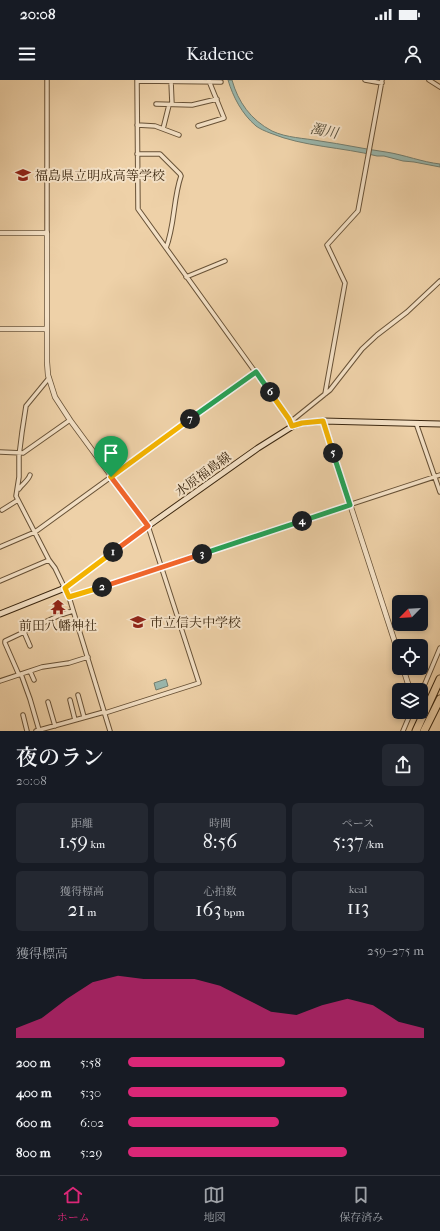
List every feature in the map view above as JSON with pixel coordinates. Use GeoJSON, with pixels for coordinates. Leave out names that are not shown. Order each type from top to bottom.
{"type":"FeatureCollection","features":[{"type":"Feature","properties":{"kind":"highway"},"geometry":{"type":"LineString","coordinates":[[416,731],[440,679]]}},
{"type":"Feature","properties":{"kind":"highway"},"geometry":{"type":"LineString","coordinates":[[424,731],[440,699]]}},
{"type":"Feature","properties":{"kind":"main road","name":"水原福島線"},"geometry":{"type":"LineString","coordinates":[[0,614],[65,588],[148,526],[258,448],[292,426],[302,423],[323,421],[440,424]]}},
{"type":"Feature","properties":{"kind":"street"},"geometry":{"type":"LineString","coordinates":[[47,80],[47,362],[49,378],[55,397],[70,420],[148,526],[199,683],[104,713],[38,730],[30,700],[5,644],[5,640],[60,615],[73,611]]}},
{"type":"Feature","properties":{"kind":"street"},"geometry":{"type":"LineString","coordinates":[[221,82],[137,80],[138,209],[256,372],[289,419],[292,426]]}},
{"type":"Feature","properties":{"kind":"street"},"geometry":{"type":"LineString","coordinates":[[325,394],[345,283],[327,245],[358,210],[382,82],[365,80]]}},
{"type":"Feature","properties":{"kind":"street"},"geometry":{"type":"LineString","coordinates":[[429,80],[440,87]]}},
{"type":"Feature","properties":{"kind":"street"},"geometry":{"type":"LineString","coordinates":[[163,129],[170,104],[171,81]]}},
{"type":"Feature","properties":{"kind":"street"},"geometry":{"type":"LineString","coordinates":[[198,126],[224,118],[209,82]]}},
{"type":"Feature","properties":{"kind":"street"},"geometry":{"type":"LineString","coordinates":[[156,104],[196,104],[217,99]]}},
{"type":"Feature","properties":{"kind":"street"},"geometry":{"type":"LineString","coordinates":[[137,125],[149,125],[179,135]]}},
{"type":"Feature","properties":{"kind":"street"},"geometry":{"type":"LineString","coordinates":[[137,154],[160,154],[181,176],[166,248]]}},
{"type":"Feature","properties":{"kind":"street"},"geometry":{"type":"LineString","coordinates":[[0,233],[47,233]]}},
{"type":"Feature","properties":{"kind":"street"},"geometry":{"type":"LineString","coordinates":[[186,277],[225,261]]}},
{"type":"Feature","properties":{"kind":"street"},"geometry":{"type":"LineString","coordinates":[[292,426],[294,419],[330,390],[362,349],[440,281]]}},
{"type":"Feature","properties":{"kind":"street"},"geometry":{"type":"LineString","coordinates":[[0,329],[47,329]]}},
{"type":"Feature","properties":{"kind":"street"},"geometry":{"type":"LineString","coordinates":[[0,547],[35,532],[256,372]]}},
{"type":"Feature","properties":{"kind":"street"},"geometry":{"type":"LineString","coordinates":[[49,378],[26,406],[20,453],[18,490],[16,496],[69,597],[110,731]]}},
{"type":"Feature","properties":{"kind":"street"},"geometry":{"type":"LineString","coordinates":[[0,452],[23,453],[70,420]]}},
{"type":"Feature","properties":{"kind":"street"},"geometry":{"type":"LineString","coordinates":[[323,421],[394,639]]}},
{"type":"Feature","properties":{"kind":"street"},"geometry":{"type":"LineString","coordinates":[[416,423],[440,492]]}},
{"type":"Feature","properties":{"kind":"street"},"geometry":{"type":"LineString","coordinates":[[18,490],[30,477],[30,475]]}},
{"type":"Feature","properties":{"kind":"street"},"geometry":{"type":"LineString","coordinates":[[69,597],[162,568],[440,475]]}},
{"type":"Feature","properties":{"kind":"street"},"geometry":{"type":"LineString","coordinates":[[2,510],[18,500]]}},
{"type":"Feature","properties":{"kind":"street"},"geometry":{"type":"LineString","coordinates":[[0,581],[49,560]]}},
{"type":"Feature","properties":{"kind":"street"},"geometry":{"type":"LineString","coordinates":[[24,632],[30,646]]}},
{"type":"Feature","properties":{"kind":"street"},"geometry":{"type":"LineString","coordinates":[[0,646],[5,644]]}},
{"type":"Feature","properties":{"kind":"street"},"geometry":{"type":"LineString","coordinates":[[425,683],[440,648]]}},
{"type":"Feature","properties":{"kind":"street"},"geometry":{"type":"LineString","coordinates":[[0,681],[30,671],[69,663],[88,657]]}},
{"type":"Feature","properties":{"kind":"street"},"geometry":{"type":"LineString","coordinates":[[30,671],[34,680]]}},
{"type":"Feature","properties":{"kind":"street"},"geometry":{"type":"LineString","coordinates":[[78,695],[84,718]]}},
{"type":"Feature","properties":{"kind":"street"},"geometry":{"type":"LineString","coordinates":[[70,700],[76,720]]}},
{"type":"Feature","properties":{"kind":"street"},"geometry":{"type":"LineString","coordinates":[[48,702],[55,726]]}},
{"type":"Feature","properties":{"kind":"street"},"geometry":{"type":"LineString","coordinates":[[23,714],[27,731]]}},
{"type":"Feature","properties":{"kind":"street"},"geometry":{"type":"LineString","coordinates":[[403,731],[408,719]]}},
{"type":"Feature","properties":{"kind":"water","name":"濁川"},"geometry":{"type":"Polygon","coordinates":[[[228,80],[232,80],[238,96],[246,110],[264,127],[272,131],[290,136],[393,153],[440,164],[440,167],[310,144],[283,138],[261,129],[256,126],[242,111],[235,99],[228,80]]]}},
{"type":"Feature","properties":{"kind":"water"},"geometry":{"type":"Polygon","coordinates":[[[166,679],[168,686],[156,690],[154,683],[166,679]]]}},
{"type":"Feature","properties":{"kind":"place","name":"福島県立明成高等学校"},"geometry":{"type":"Point","coordinates":[23,175]}},
{"type":"Feature","properties":{"kind":"place","name":"前田八幡神社"},"geometry":{"type":"Point","coordinates":[58,607]}},
{"type":"Feature","properties":{"kind":"place","name":"市立信夫中学校"},"geometry":{"type":"Point","coordinates":[138,622]}},
{"type":"Feature","properties":{"kind":"route"},"geometry":{"type":"LineString","coordinates":[[256,372],[289,419],[292,426],[302,423],[323,421],[350,505],[162,568],[69,597],[65,588],[148,526],[111,477],[256,372]]}}]}
